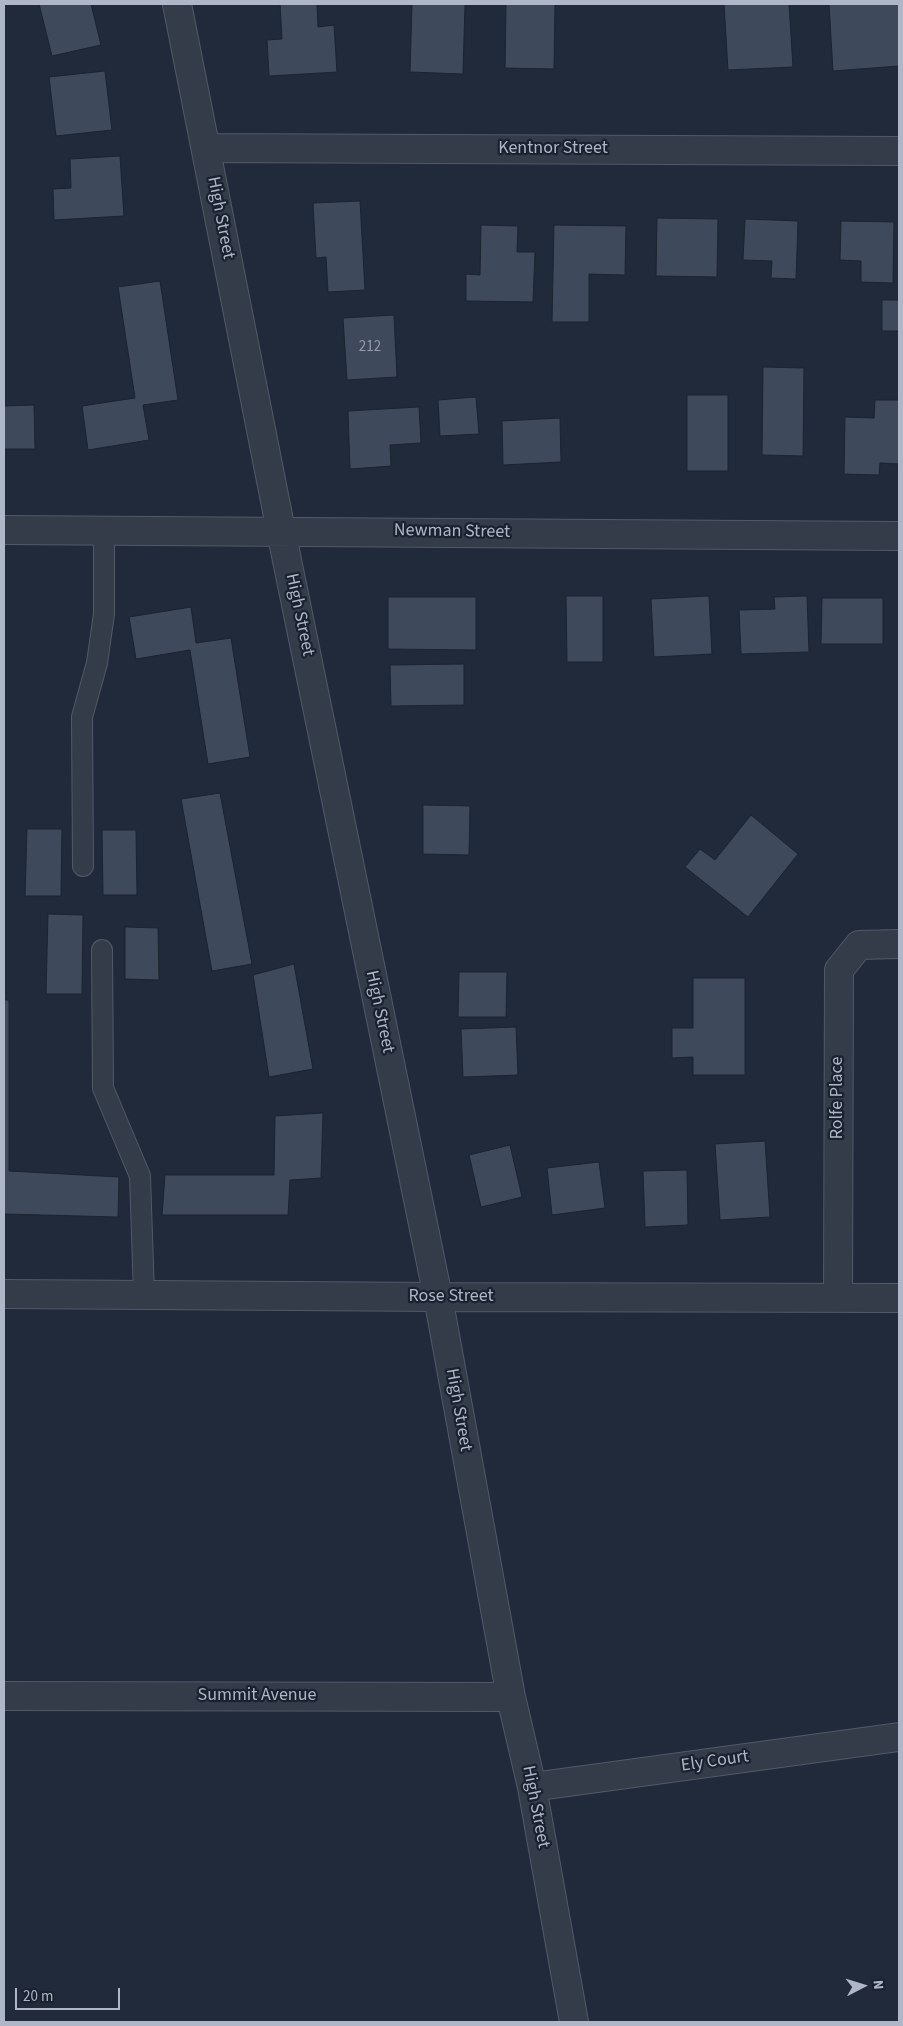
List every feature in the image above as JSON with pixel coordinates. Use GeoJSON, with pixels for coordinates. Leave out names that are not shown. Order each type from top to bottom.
{"type":"FeatureCollection","features":[{"type":"Feature","properties":{"kind":"street","name":"High Street"},"geometry":{"type":"LineString","coordinates":[[177,4],[281,531],[438,1297],[511,1697],[532,1787],[574,2022]]}},
{"type":"Feature","properties":{"kind":"street","name":"Kentnor Street"},"geometry":{"type":"LineString","coordinates":[[206,148],[899,151]]}},
{"type":"Feature","properties":{"kind":"street","name":"Newman Street"},"geometry":{"type":"LineString","coordinates":[[4,530],[899,536]]}},
{"type":"Feature","properties":{"kind":"street","name":"Rolfe Place"},"geometry":{"type":"LineString","coordinates":[[838,1297],[839,970],[860,945],[899,944]]}},
{"type":"Feature","properties":{"kind":"street","name":"Rose Street"},"geometry":{"type":"LineString","coordinates":[[4,1294],[899,1298]]}},
{"type":"Feature","properties":{"kind":"street","name":"Summit Avenue"},"geometry":{"type":"LineString","coordinates":[[4,1696],[511,1697]]}},
{"type":"Feature","properties":{"kind":"street","name":"Ely Court"},"geometry":{"type":"LineString","coordinates":[[532,1787],[899,1737]]}},
{"type":"Feature","properties":{"kind":"lane"},"geometry":{"type":"LineString","coordinates":[[83,866],[82,717],[97,663],[104,614],[104,530]]}},
{"type":"Feature","properties":{"kind":"lane"},"geometry":{"type":"LineString","coordinates":[[102,950],[104,1088],[140,1176],[144,1295]]}},
{"type":"Feature","properties":{"kind":"building"},"geometry":{"type":"Polygon","coordinates":[[[39,4],[91,4],[101,45],[52,56],[39,4]]]}},
{"type":"Feature","properties":{"kind":"building"},"geometry":{"type":"Polygon","coordinates":[[[280,4],[317,4],[318,27],[334,25],[337,72],[269,76],[267,40],[282,39],[280,4]]]}},
{"type":"Feature","properties":{"kind":"building"},"geometry":{"type":"Polygon","coordinates":[[[412,4],[465,4],[463,74],[410,72],[412,4]]]}},
{"type":"Feature","properties":{"kind":"building"},"geometry":{"type":"Polygon","coordinates":[[[506,4],[555,4],[554,69],[505,68],[506,4]]]}},
{"type":"Feature","properties":{"kind":"building"},"geometry":{"type":"Polygon","coordinates":[[[724,4],[789,4],[793,67],[728,70],[724,4]]]}},
{"type":"Feature","properties":{"kind":"building"},"geometry":{"type":"Polygon","coordinates":[[[829,4],[899,4],[899,66],[833,71],[829,4]]]}},
{"type":"Feature","properties":{"kind":"building"},"geometry":{"type":"Polygon","coordinates":[[[105,71],[112,130],[56,136],[49,77],[105,71]]]}},
{"type":"Feature","properties":{"kind":"building"},"geometry":{"type":"Polygon","coordinates":[[[120,156],[124,216],[54,220],[53,189],[71,188],[70,159],[120,156]]]}},
{"type":"Feature","properties":{"kind":"building"},"geometry":{"type":"Polygon","coordinates":[[[360,201],[365,290],[328,292],[326,257],[316,258],[313,203],[360,201]]]}},
{"type":"Feature","properties":{"kind":"building"},"geometry":{"type":"Polygon","coordinates":[[[657,218],[718,219],[717,277],[656,276],[657,218]]]}},
{"type":"Feature","properties":{"kind":"building"},"geometry":{"type":"Polygon","coordinates":[[[745,219],[798,221],[796,279],[771,278],[772,261],[743,260],[745,219]]]}},
{"type":"Feature","properties":{"kind":"building"},"geometry":{"type":"Polygon","coordinates":[[[841,221],[894,222],[893,283],[861,282],[861,261],[840,260],[841,221]]]}},
{"type":"Feature","properties":{"kind":"building"},"geometry":{"type":"Polygon","coordinates":[[[481,225],[518,226],[517,252],[535,252],[533,302],[466,301],[466,274],[480,275],[481,225]]]}},
{"type":"Feature","properties":{"kind":"building"},"geometry":{"type":"Polygon","coordinates":[[[554,225],[626,226],[625,275],[589,274],[589,322],[552,322],[554,225]]]}},
{"type":"Feature","properties":{"kind":"building"},"geometry":{"type":"Polygon","coordinates":[[[160,281],[178,400],[143,405],[149,440],[88,450],[82,406],[135,398],[118,287],[160,281]]]}},
{"type":"Feature","properties":{"kind":"building"},"geometry":{"type":"Polygon","coordinates":[[[882,300],[899,300],[899,331],[882,331],[882,300]]]}},
{"type":"Feature","properties":{"kind":"building"},"geometry":{"type":"Polygon","coordinates":[[[394,315],[397,377],[347,380],[343,318],[394,315]]]}},
{"type":"Feature","properties":{"kind":"building"},"geometry":{"type":"Polygon","coordinates":[[[763,367],[804,368],[803,456],[762,455],[763,367]]]}},
{"type":"Feature","properties":{"kind":"building"},"geometry":{"type":"Polygon","coordinates":[[[687,395],[728,395],[728,471],[687,471],[687,395]]]}},
{"type":"Feature","properties":{"kind":"building"},"geometry":{"type":"Polygon","coordinates":[[[476,397],[479,434],[440,436],[438,400],[476,397]]]}},
{"type":"Feature","properties":{"kind":"building"},"geometry":{"type":"Polygon","coordinates":[[[875,400],[899,400],[899,464],[880,463],[879,475],[844,474],[845,417],[874,418],[875,400]]]}},
{"type":"Feature","properties":{"kind":"building"},"geometry":{"type":"Polygon","coordinates":[[[34,405],[35,449],[4,449],[4,406],[34,405]]]}},
{"type":"Feature","properties":{"kind":"building"},"geometry":{"type":"Polygon","coordinates":[[[419,407],[421,443],[390,445],[391,466],[350,469],[348,411],[419,407]]]}},
{"type":"Feature","properties":{"kind":"building"},"geometry":{"type":"Polygon","coordinates":[[[560,418],[561,462],[503,465],[502,421],[560,418]]]}},
{"type":"Feature","properties":{"kind":"building"},"geometry":{"type":"Polygon","coordinates":[[[566,596],[603,596],[603,662],[567,662],[566,596]]]}},
{"type":"Feature","properties":{"kind":"building"},"geometry":{"type":"Polygon","coordinates":[[[709,596],[712,654],[654,657],[651,599],[709,596]]]}},
{"type":"Feature","properties":{"kind":"building"},"geometry":{"type":"Polygon","coordinates":[[[807,596],[809,652],[741,654],[739,610],[775,609],[774,597],[807,596]]]}},
{"type":"Feature","properties":{"kind":"building"},"geometry":{"type":"Polygon","coordinates":[[[388,597],[476,597],[476,650],[388,649],[388,597]]]}},
{"type":"Feature","properties":{"kind":"building"},"geometry":{"type":"Polygon","coordinates":[[[822,598],[883,598],[883,644],[821,644],[822,598]]]}},
{"type":"Feature","properties":{"kind":"building"},"geometry":{"type":"Polygon","coordinates":[[[191,607],[196,643],[231,638],[250,757],[208,764],[190,650],[136,659],[129,617],[191,607]]]}},
{"type":"Feature","properties":{"kind":"building"},"geometry":{"type":"Polygon","coordinates":[[[464,664],[464,705],[391,706],[390,665],[464,664]]]}},
{"type":"Feature","properties":{"kind":"building"},"geometry":{"type":"Polygon","coordinates":[[[220,793],[252,964],[212,971],[181,799],[220,793]]]}},
{"type":"Feature","properties":{"kind":"building"},"geometry":{"type":"Polygon","coordinates":[[[423,805],[470,806],[469,855],[423,854],[423,805]]]}},
{"type":"Feature","properties":{"kind":"building"},"geometry":{"type":"Polygon","coordinates":[[[751,815],[798,854],[748,917],[685,867],[700,849],[715,860],[751,815]]]}},
{"type":"Feature","properties":{"kind":"building"},"geometry":{"type":"Polygon","coordinates":[[[27,829],[62,829],[61,896],[25,896],[27,829]]]}},
{"type":"Feature","properties":{"kind":"building"},"geometry":{"type":"Polygon","coordinates":[[[102,830],[136,830],[137,895],[103,895],[102,830]]]}},
{"type":"Feature","properties":{"kind":"building"},"geometry":{"type":"Polygon","coordinates":[[[48,914],[83,915],[82,994],[46,994],[48,914]]]}},
{"type":"Feature","properties":{"kind":"building"},"geometry":{"type":"Polygon","coordinates":[[[125,927],[158,928],[159,980],[125,979],[125,927]]]}},
{"type":"Feature","properties":{"kind":"building"},"geometry":{"type":"Polygon","coordinates":[[[294,964],[313,1069],[269,1077],[253,975],[294,964]]]}},
{"type":"Feature","properties":{"kind":"building"},"geometry":{"type":"Polygon","coordinates":[[[459,972],[507,972],[506,1017],[458,1017],[459,972]]]}},
{"type":"Feature","properties":{"kind":"building"},"geometry":{"type":"Polygon","coordinates":[[[693,978],[745,978],[745,1075],[693,1075],[693,1057],[672,1058],[672,1028],[693,1028],[693,978]]]}},
{"type":"Feature","properties":{"kind":"building"},"geometry":{"type":"Polygon","coordinates":[[[4,1000],[9,1000],[9,1171],[119,1177],[118,1217],[4,1214],[4,1000]]]}},
{"type":"Feature","properties":{"kind":"building"},"geometry":{"type":"Polygon","coordinates":[[[516,1027],[518,1075],[463,1077],[461,1029],[516,1027]]]}},
{"type":"Feature","properties":{"kind":"building"},"geometry":{"type":"Polygon","coordinates":[[[323,1113],[321,1178],[290,1180],[288,1215],[162,1215],[165,1175],[274,1175],[275,1116],[323,1113]]]}},
{"type":"Feature","properties":{"kind":"building"},"geometry":{"type":"Polygon","coordinates":[[[765,1141],[770,1217],[720,1220],[715,1144],[765,1141]]]}},
{"type":"Feature","properties":{"kind":"building"},"geometry":{"type":"Polygon","coordinates":[[[510,1145],[522,1197],[481,1207],[469,1155],[510,1145]]]}},
{"type":"Feature","properties":{"kind":"building"},"geometry":{"type":"Polygon","coordinates":[[[599,1162],[605,1208],[552,1215],[547,1168],[599,1162]]]}},
{"type":"Feature","properties":{"kind":"building"},"geometry":{"type":"Polygon","coordinates":[[[687,1170],[688,1225],[645,1227],[643,1171],[687,1170]]]}}]}
